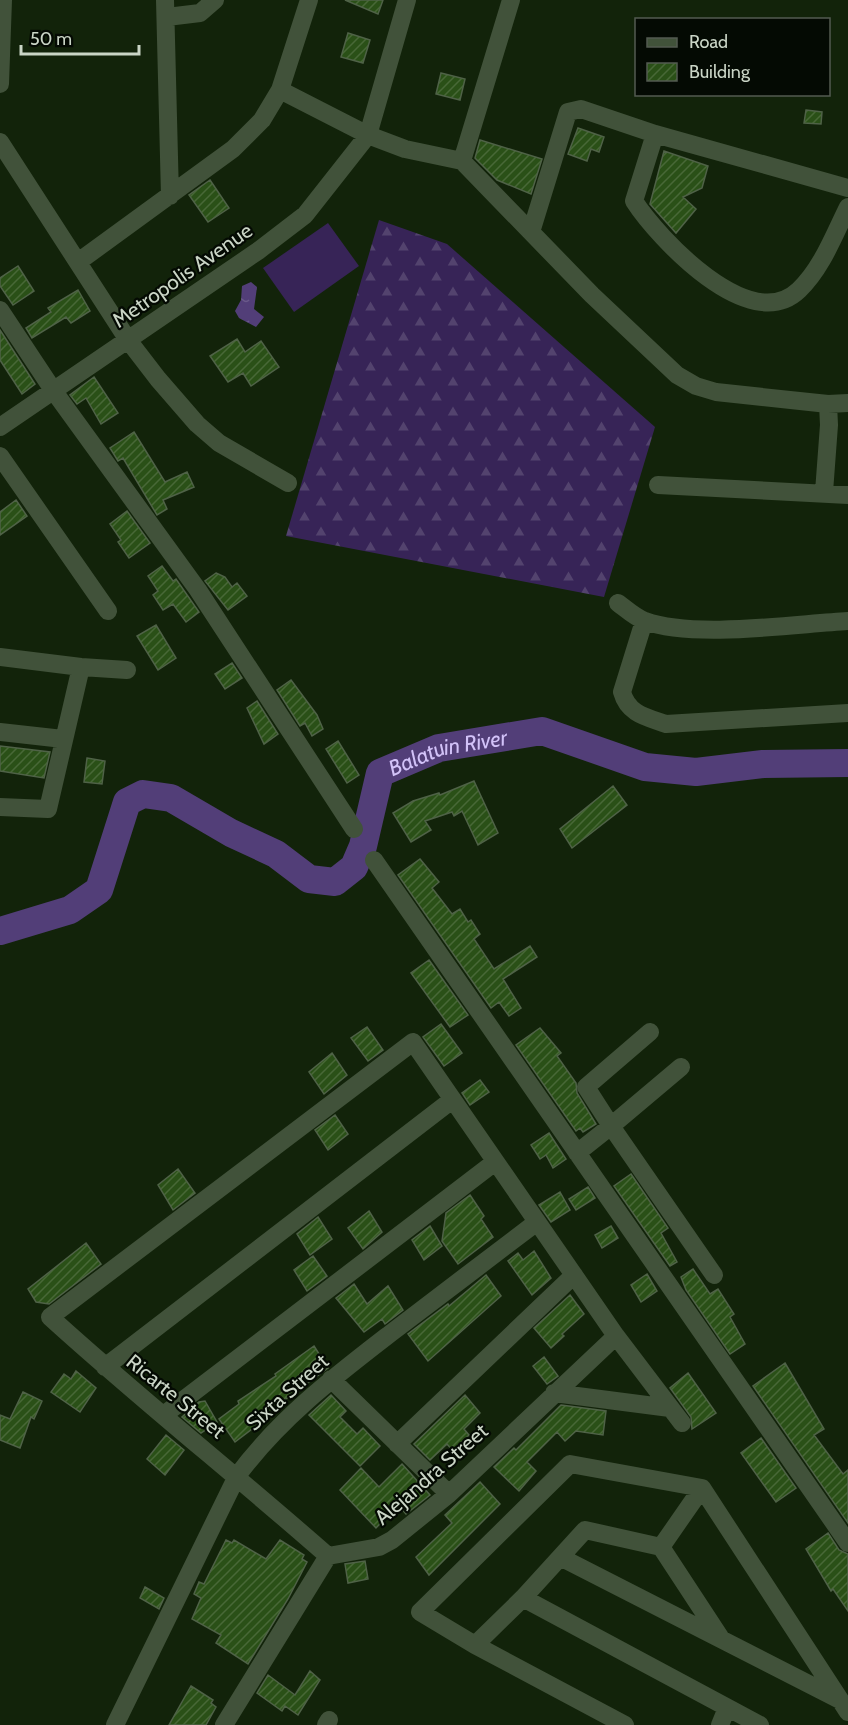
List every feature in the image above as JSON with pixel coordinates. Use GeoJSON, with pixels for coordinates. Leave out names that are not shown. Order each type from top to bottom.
{"type":"FeatureCollection","features":[{"type":"Feature","properties":{"kind":"street"},"geometry":{"type":"LineString","coordinates":[[0,84],[3,0]]}},
{"type":"Feature","properties":{"kind":"street"},"geometry":{"type":"LineString","coordinates":[[170,196],[166,8],[200,13],[215,0]]}},
{"type":"Feature","properties":{"kind":"street"},"geometry":{"type":"LineString","coordinates":[[78,262],[234,148],[262,120],[280,90],[309,0]]}},
{"type":"Feature","properties":{"kind":"street"},"geometry":{"type":"LineString","coordinates":[[368,135],[407,0]]}},
{"type":"Feature","properties":{"kind":"street"},"geometry":{"type":"LineString","coordinates":[[462,161],[494,48],[511,0]]}},
{"type":"Feature","properties":{"kind":"street"},"geometry":{"type":"LineString","coordinates":[[280,90],[368,135],[405,149],[462,161],[657,356],[677,375],[696,386],[716,392],[828,404],[847,401]]}},
{"type":"Feature","properties":{"kind":"street"},"geometry":{"type":"LineString","coordinates":[[531,232],[568,112],[581,109],[655,134],[848,188]]}},
{"type":"Feature","properties":{"kind":"street"},"geometry":{"type":"LineString","coordinates":[[655,134],[634,201],[648,222],[698,271],[742,297],[775,302],[798,291],[825,254],[848,207]]}},
{"type":"Feature","properties":{"kind":"street","name":"Metropolis Avenue"},"geometry":{"type":"LineString","coordinates":[[0,427],[258,251],[305,215],[368,135]]}},
{"type":"Feature","properties":{"kind":"street"},"geometry":{"type":"LineString","coordinates":[[0,142],[128,340],[158,379],[212,436],[288,483]]}},
{"type":"Feature","properties":{"kind":"street"},"geometry":{"type":"LineString","coordinates":[[0,310],[53,390],[198,590],[354,829]]}},
{"type":"Feature","properties":{"kind":"street"},"geometry":{"type":"LineString","coordinates":[[824,492],[829,425],[828,404]]}},
{"type":"Feature","properties":{"kind":"street"},"geometry":{"type":"LineString","coordinates":[[0,456],[108,611]]}},
{"type":"Feature","properties":{"kind":"street"},"geometry":{"type":"LineString","coordinates":[[658,485],[848,495]]}},
{"type":"Feature","properties":{"kind":"street"},"geometry":{"type":"LineString","coordinates":[[618,603],[644,621],[716,629],[848,621]]}},
{"type":"Feature","properties":{"kind":"street"},"geometry":{"type":"LineString","coordinates":[[644,621],[622,692],[624,702],[643,716],[666,723],[848,712]]}},
{"type":"Feature","properties":{"kind":"street"},"geometry":{"type":"LineString","coordinates":[[0,657],[127,670]]}},
{"type":"Feature","properties":{"kind":"street"},"geometry":{"type":"LineString","coordinates":[[0,807],[48,808],[81,667]]}},
{"type":"Feature","properties":{"kind":"street"},"geometry":{"type":"LineString","coordinates":[[0,732],[63,739]]}},
{"type":"Feature","properties":{"kind":"street"},"geometry":{"type":"LineString","coordinates":[[374,860],[848,1544]]}},
{"type":"Feature","properties":{"kind":"street"},"geometry":{"type":"LineString","coordinates":[[650,1032],[586,1087],[714,1275]]}},
{"type":"Feature","properties":{"kind":"street","name":"Ricarte Street"},"geometry":{"type":"LineString","coordinates":[[328,1556],[165,1414],[105,1367],[50,1317],[413,1042],[452,1100]]}},
{"type":"Feature","properties":{"kind":"street"},"geometry":{"type":"LineString","coordinates":[[577,1153],[681,1067]]}},
{"type":"Feature","properties":{"kind":"street"},"geometry":{"type":"LineString","coordinates":[[105,1367],[452,1100],[616,1336],[682,1423]]}},
{"type":"Feature","properties":{"kind":"street"},"geometry":{"type":"LineString","coordinates":[[165,1414],[495,1162]]}},
{"type":"Feature","properties":{"kind":"street","name":"Sixta Street"},"geometry":{"type":"LineString","coordinates":[[115,1725],[237,1476],[273,1431],[331,1379],[537,1221]]}},
{"type":"Feature","properties":{"kind":"street"},"geometry":{"type":"LineString","coordinates":[[397,1444],[574,1275]]}},
{"type":"Feature","properties":{"kind":"street","name":"Alejandra Street"},"geometry":{"type":"LineString","coordinates":[[328,1556],[379,1546],[392,1540],[449,1494],[616,1336]]}},
{"type":"Feature","properties":{"kind":"street"},"geometry":{"type":"LineString","coordinates":[[331,1379],[449,1494]]}},
{"type":"Feature","properties":{"kind":"street"},"geometry":{"type":"LineString","coordinates":[[554,1393],[670,1408]]}},
{"type":"Feature","properties":{"kind":"street"},"geometry":{"type":"LineString","coordinates":[[625,1725],[475,1645],[420,1612],[570,1464],[702,1488],[845,1706]]}},
{"type":"Feature","properties":{"kind":"street"},"geometry":{"type":"LineString","coordinates":[[661,1548],[702,1488]]}},
{"type":"Feature","properties":{"kind":"street"},"geometry":{"type":"LineString","coordinates":[[475,1645],[562,1558],[585,1530],[661,1548],[720,1637]]}},
{"type":"Feature","properties":{"kind":"street"},"geometry":{"type":"LineString","coordinates":[[224,1725],[328,1556]]}},
{"type":"Feature","properties":{"kind":"street"},"geometry":{"type":"LineString","coordinates":[[562,1558],[720,1637],[845,1706]]}},
{"type":"Feature","properties":{"kind":"street"},"geometry":{"type":"LineString","coordinates":[[523,1598],[760,1725]]}},
{"type":"Feature","properties":{"kind":"street"},"geometry":{"type":"LineString","coordinates":[[720,1725],[727,1708]]}},
{"type":"Feature","properties":{"kind":"green space"},"geometry":{"type":"Polygon","coordinates":[[[379,220],[447,244],[655,427],[604,597],[286,536],[379,220]]]}},
{"type":"Feature","properties":{"kind":"green space"},"geometry":{"type":"Polygon","coordinates":[[[328,223],[359,266],[294,312],[263,268],[328,223]]]}},
{"type":"Feature","properties":{"kind":"water"},"geometry":{"type":"Polygon","coordinates":[[[251,282],[257,287],[254,309],[264,317],[256,327],[239,318],[235,311],[241,300],[242,286],[251,282]]]}},
{"type":"Feature","properties":{"kind":"building"},"geometry":{"type":"Polygon","coordinates":[[[345,0],[383,0],[378,14],[345,0]]]}},
{"type":"Feature","properties":{"kind":"building"},"geometry":{"type":"Polygon","coordinates":[[[348,33],[370,40],[363,63],[341,57],[348,33]]]}},
{"type":"Feature","properties":{"kind":"building"},"geometry":{"type":"Polygon","coordinates":[[[441,73],[465,79],[460,100],[436,94],[441,73]]]}},
{"type":"Feature","properties":{"kind":"building"},"geometry":{"type":"Polygon","coordinates":[[[806,110],[822,112],[821,124],[804,123],[806,110]]]}},
{"type":"Feature","properties":{"kind":"building"},"geometry":{"type":"Polygon","coordinates":[[[578,128],[604,137],[599,152],[591,149],[587,161],[568,154],[578,128]]]}},
{"type":"Feature","properties":{"kind":"building"},"geometry":{"type":"Polygon","coordinates":[[[480,140],[542,159],[531,194],[497,180],[475,158],[480,140]]]}},
{"type":"Feature","properties":{"kind":"building"},"geometry":{"type":"Polygon","coordinates":[[[664,151],[708,166],[702,188],[683,197],[696,209],[676,233],[650,204],[664,151]]]}},
{"type":"Feature","properties":{"kind":"building"},"geometry":{"type":"Polygon","coordinates":[[[210,180],[229,208],[208,222],[189,195],[210,180]]]}},
{"type":"Feature","properties":{"kind":"building"},"geometry":{"type":"Polygon","coordinates":[[[18,266],[34,291],[13,305],[0,286],[0,278],[18,266]]]}},
{"type":"Feature","properties":{"kind":"building"},"geometry":{"type":"Polygon","coordinates":[[[78,290],[90,311],[71,323],[66,317],[32,338],[26,328],[51,312],[48,308],[78,290]]]}},
{"type":"Feature","properties":{"kind":"building"},"geometry":{"type":"Polygon","coordinates":[[[0,330],[35,384],[22,394],[0,360],[0,330]]]}},
{"type":"Feature","properties":{"kind":"building"},"geometry":{"type":"Polygon","coordinates":[[[237,339],[245,352],[261,341],[279,367],[251,386],[243,373],[228,382],[210,356],[237,339]]]}},
{"type":"Feature","properties":{"kind":"building"},"geometry":{"type":"Polygon","coordinates":[[[94,377],[118,413],[101,424],[86,398],[77,404],[70,395],[94,377]]]}},
{"type":"Feature","properties":{"kind":"building"},"geometry":{"type":"Polygon","coordinates":[[[134,432],[165,482],[187,472],[194,487],[163,500],[167,509],[157,515],[123,458],[118,461],[110,448],[134,432]]]}},
{"type":"Feature","properties":{"kind":"building"},"geometry":{"type":"Polygon","coordinates":[[[16,500],[27,516],[0,535],[0,512],[16,500]]]}},
{"type":"Feature","properties":{"kind":"building"},"geometry":{"type":"Polygon","coordinates":[[[127,511],[150,543],[129,558],[110,524],[127,511]]]}},
{"type":"Feature","properties":{"kind":"building"},"geometry":{"type":"Polygon","coordinates":[[[162,566],[173,581],[176,579],[199,612],[186,622],[173,604],[163,610],[153,595],[158,591],[148,576],[162,566]]]}},
{"type":"Feature","properties":{"kind":"building"},"geometry":{"type":"Polygon","coordinates":[[[216,573],[225,577],[232,587],[237,583],[247,596],[228,610],[205,581],[216,573]]]}},
{"type":"Feature","properties":{"kind":"building"},"geometry":{"type":"Polygon","coordinates":[[[156,625],[176,658],[158,670],[137,636],[156,625]]]}},
{"type":"Feature","properties":{"kind":"building"},"geometry":{"type":"Polygon","coordinates":[[[232,663],[242,678],[225,689],[215,674],[232,663]]]}},
{"type":"Feature","properties":{"kind":"building"},"geometry":{"type":"Polygon","coordinates":[[[291,680],[317,715],[323,729],[312,736],[305,723],[300,726],[277,690],[291,680]]]}},
{"type":"Feature","properties":{"kind":"building"},"geometry":{"type":"Polygon","coordinates":[[[257,701],[278,734],[264,744],[247,708],[257,701]]]}},
{"type":"Feature","properties":{"kind":"building"},"geometry":{"type":"Polygon","coordinates":[[[338,741],[359,775],[347,783],[326,749],[338,741]]]}},
{"type":"Feature","properties":{"kind":"building"},"geometry":{"type":"Polygon","coordinates":[[[0,746],[50,752],[44,778],[0,771],[0,746]]]}},
{"type":"Feature","properties":{"kind":"building"},"geometry":{"type":"Polygon","coordinates":[[[87,758],[105,761],[102,784],[84,782],[87,758]]]}},
{"type":"Feature","properties":{"kind":"building"},"geometry":{"type":"Polygon","coordinates":[[[474,781],[498,833],[478,845],[462,811],[454,816],[452,812],[425,821],[431,830],[411,842],[393,813],[413,801],[439,793],[440,795],[474,781]]]}},
{"type":"Feature","properties":{"kind":"building"},"geometry":{"type":"Polygon","coordinates":[[[613,786],[627,805],[572,848],[560,829],[613,786]]]}},
{"type":"Feature","properties":{"kind":"building"},"geometry":{"type":"Polygon","coordinates":[[[420,859],[439,882],[432,888],[452,914],[460,909],[468,922],[471,920],[480,934],[474,939],[494,969],[530,946],[537,957],[503,979],[521,1008],[509,1016],[499,1002],[491,1008],[398,875],[420,859]]]}},
{"type":"Feature","properties":{"kind":"building"},"geometry":{"type":"Polygon","coordinates":[[[429,960],[468,1015],[450,1027],[411,973],[429,960]]]}},
{"type":"Feature","properties":{"kind":"building"},"geometry":{"type":"Polygon","coordinates":[[[441,1024],[462,1053],[444,1066],[423,1037],[441,1024]]]}},
{"type":"Feature","properties":{"kind":"building"},"geometry":{"type":"Polygon","coordinates":[[[367,1027],[383,1050],[368,1061],[351,1038],[367,1027]]]}},
{"type":"Feature","properties":{"kind":"building"},"geometry":{"type":"Polygon","coordinates":[[[540,1028],[561,1053],[557,1056],[576,1083],[577,1093],[596,1124],[583,1132],[580,1128],[576,1131],[516,1045],[540,1028]]]}},
{"type":"Feature","properties":{"kind":"building"},"geometry":{"type":"Polygon","coordinates":[[[332,1053],[347,1075],[324,1094],[309,1072],[332,1053]]]}},
{"type":"Feature","properties":{"kind":"building"},"geometry":{"type":"Polygon","coordinates":[[[480,1080],[489,1092],[470,1105],[462,1093],[480,1080]]]}},
{"type":"Feature","properties":{"kind":"building"},"geometry":{"type":"Polygon","coordinates":[[[335,1115],[348,1134],[328,1150],[315,1130],[335,1115]]]}},
{"type":"Feature","properties":{"kind":"building"},"geometry":{"type":"Polygon","coordinates":[[[549,1133],[566,1159],[553,1168],[546,1155],[540,1159],[531,1145],[549,1133]]]}},
{"type":"Feature","properties":{"kind":"building"},"geometry":{"type":"Polygon","coordinates":[[[178,1169],[195,1193],[173,1210],[158,1185],[178,1169]]]}},
{"type":"Feature","properties":{"kind":"building"},"geometry":{"type":"Polygon","coordinates":[[[631,1174],[668,1228],[661,1233],[677,1262],[670,1266],[614,1186],[631,1174]]]}},
{"type":"Feature","properties":{"kind":"building"},"geometry":{"type":"Polygon","coordinates":[[[588,1187],[595,1198],[576,1210],[569,1199],[588,1187]]]}},
{"type":"Feature","properties":{"kind":"building"},"geometry":{"type":"Polygon","coordinates":[[[560,1192],[570,1210],[551,1222],[539,1205],[560,1192]]]}},
{"type":"Feature","properties":{"kind":"building"},"geometry":{"type":"Polygon","coordinates":[[[470,1195],[484,1216],[481,1219],[493,1237],[458,1264],[442,1241],[446,1213],[470,1195]]]}},
{"type":"Feature","properties":{"kind":"building"},"geometry":{"type":"Polygon","coordinates":[[[369,1211],[382,1232],[363,1249],[348,1228],[369,1211]]]}},
{"type":"Feature","properties":{"kind":"building"},"geometry":{"type":"Polygon","coordinates":[[[318,1217],[332,1239],[310,1255],[297,1234],[318,1217]]]}},
{"type":"Feature","properties":{"kind":"building"},"geometry":{"type":"Polygon","coordinates":[[[430,1226],[442,1246],[424,1260],[412,1240],[430,1226]]]}},
{"type":"Feature","properties":{"kind":"building"},"geometry":{"type":"Polygon","coordinates":[[[611,1226],[618,1238],[602,1248],[595,1235],[611,1226]]]}},
{"type":"Feature","properties":{"kind":"building"},"geometry":{"type":"Polygon","coordinates":[[[86,1243],[101,1264],[49,1304],[36,1302],[28,1289],[86,1243]]]}},
{"type":"Feature","properties":{"kind":"building"},"geometry":{"type":"Polygon","coordinates":[[[534,1251],[551,1278],[532,1295],[508,1261],[518,1253],[523,1260],[534,1251]]]}},
{"type":"Feature","properties":{"kind":"building"},"geometry":{"type":"Polygon","coordinates":[[[313,1256],[327,1276],[307,1291],[294,1270],[313,1256]]]}},
{"type":"Feature","properties":{"kind":"building"},"geometry":{"type":"Polygon","coordinates":[[[693,1269],[710,1294],[718,1289],[734,1314],[730,1317],[745,1344],[730,1354],[686,1290],[681,1277],[693,1269]]]}},
{"type":"Feature","properties":{"kind":"building"},"geometry":{"type":"Polygon","coordinates":[[[647,1274],[657,1291],[641,1302],[631,1285],[647,1274]]]}},
{"type":"Feature","properties":{"kind":"building"},"geometry":{"type":"Polygon","coordinates":[[[486,1275],[501,1296],[428,1361],[408,1334],[448,1304],[449,1306],[486,1275]]]}},
{"type":"Feature","properties":{"kind":"building"},"geometry":{"type":"Polygon","coordinates":[[[354,1284],[367,1304],[388,1286],[403,1310],[385,1324],[382,1319],[364,1332],[336,1298],[354,1284]]]}},
{"type":"Feature","properties":{"kind":"building"},"geometry":{"type":"Polygon","coordinates":[[[570,1295],[584,1314],[562,1334],[564,1336],[551,1348],[534,1328],[570,1295]]]}},
{"type":"Feature","properties":{"kind":"building"},"geometry":{"type":"Polygon","coordinates":[[[314,1346],[328,1368],[271,1410],[273,1413],[235,1442],[219,1419],[239,1404],[238,1401],[276,1376],[275,1374],[314,1346]]]}},
{"type":"Feature","properties":{"kind":"building"},"geometry":{"type":"Polygon","coordinates":[[[544,1357],[558,1376],[547,1384],[533,1366],[544,1357]]]}},
{"type":"Feature","properties":{"kind":"building"},"geometry":{"type":"Polygon","coordinates":[[[785,1363],[824,1429],[814,1435],[843,1474],[848,1470],[848,1523],[753,1386],[785,1363]]]}},
{"type":"Feature","properties":{"kind":"building"},"geometry":{"type":"Polygon","coordinates":[[[76,1371],[96,1388],[80,1412],[51,1392],[64,1374],[71,1379],[76,1371]]]}},
{"type":"Feature","properties":{"kind":"building"},"geometry":{"type":"Polygon","coordinates":[[[688,1373],[716,1413],[692,1429],[691,1417],[670,1388],[688,1373]]]}},
{"type":"Feature","properties":{"kind":"building"},"geometry":{"type":"Polygon","coordinates":[[[23,1392],[42,1401],[34,1419],[31,1417],[20,1448],[0,1440],[0,1415],[10,1419],[23,1392]]]}},
{"type":"Feature","properties":{"kind":"building"},"geometry":{"type":"Polygon","coordinates":[[[331,1395],[346,1411],[340,1417],[357,1434],[363,1428],[380,1446],[360,1466],[309,1415],[331,1395]]]}},
{"type":"Feature","properties":{"kind":"building"},"geometry":{"type":"Polygon","coordinates":[[[465,1395],[480,1413],[464,1429],[469,1435],[453,1451],[447,1444],[430,1460],[414,1444],[465,1395]]]}},
{"type":"Feature","properties":{"kind":"building"},"geometry":{"type":"Polygon","coordinates":[[[205,1401],[217,1422],[201,1433],[182,1417],[199,1402],[205,1401]]]}},
{"type":"Feature","properties":{"kind":"building"},"geometry":{"type":"Polygon","coordinates":[[[561,1405],[606,1411],[603,1435],[576,1431],[565,1441],[557,1432],[527,1462],[536,1471],[519,1491],[494,1467],[514,1448],[516,1450],[561,1405]]]}},
{"type":"Feature","properties":{"kind":"building"},"geometry":{"type":"Polygon","coordinates":[[[166,1435],[184,1450],[165,1475],[147,1459],[166,1435]]]}},
{"type":"Feature","properties":{"kind":"building"},"geometry":{"type":"Polygon","coordinates":[[[761,1438],[796,1488],[776,1502],[741,1453],[761,1438]]]}},
{"type":"Feature","properties":{"kind":"building"},"geometry":{"type":"Polygon","coordinates":[[[402,1464],[430,1495],[406,1514],[398,1505],[376,1528],[340,1490],[361,1468],[379,1487],[402,1464]]]}},
{"type":"Feature","properties":{"kind":"building"},"geometry":{"type":"Polygon","coordinates":[[[480,1482],[500,1504],[429,1575],[416,1557],[452,1523],[445,1515],[480,1482]]]}},
{"type":"Feature","properties":{"kind":"building"},"geometry":{"type":"Polygon","coordinates":[[[828,1533],[839,1550],[848,1554],[848,1611],[833,1589],[831,1591],[806,1549],[828,1533]]]}},
{"type":"Feature","properties":{"kind":"building"},"geometry":{"type":"Polygon","coordinates":[[[226,1540],[232,1543],[234,1540],[266,1559],[280,1540],[304,1555],[302,1559],[307,1562],[288,1599],[248,1664],[216,1643],[221,1635],[192,1619],[201,1598],[194,1594],[199,1582],[204,1584],[226,1540]]]}},
{"type":"Feature","properties":{"kind":"building"},"geometry":{"type":"Polygon","coordinates":[[[365,1561],[368,1579],[348,1583],[345,1564],[365,1561]]]}},
{"type":"Feature","properties":{"kind":"building"},"geometry":{"type":"Polygon","coordinates":[[[145,1587],[164,1598],[159,1609],[140,1598],[145,1587]]]}},
{"type":"Feature","properties":{"kind":"building"},"geometry":{"type":"Polygon","coordinates":[[[310,1671],[320,1680],[298,1715],[285,1706],[282,1711],[257,1693],[268,1675],[295,1695],[310,1671]]]}},
{"type":"Feature","properties":{"kind":"building"},"geometry":{"type":"Polygon","coordinates":[[[191,1686],[213,1700],[211,1703],[216,1707],[206,1725],[169,1725],[191,1686]]]}},
{"type":"Feature","properties":{"kind":"waterway","name":"Balatuin River"},"geometry":{"type":"LineString","coordinates":[[0,931],[70,910],[99,890],[127,802],[143,794],[171,798],[231,833],[276,854],[309,879],[335,882],[354,867],[363,846],[380,773],[439,748],[542,731],[645,767],[696,772],[763,764],[848,763]]}}]}
